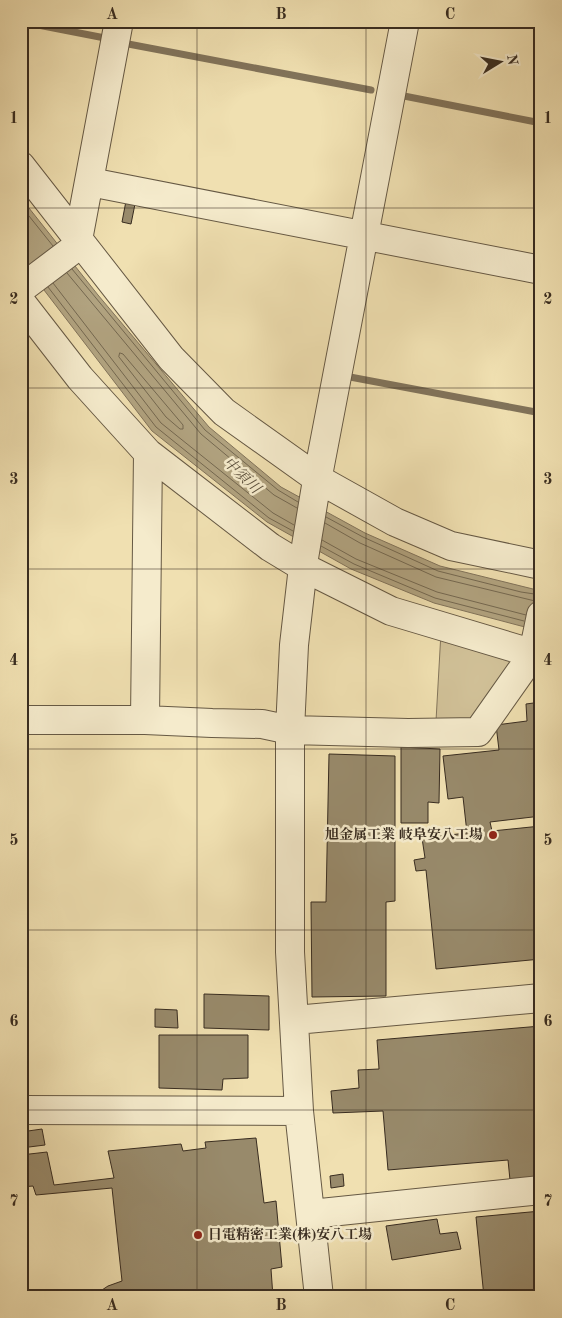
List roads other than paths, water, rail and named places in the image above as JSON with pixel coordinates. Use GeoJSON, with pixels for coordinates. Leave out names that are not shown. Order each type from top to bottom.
{"type":"FeatureCollection","features":[{"type":"Feature","properties":{"kind":"street"},"geometry":{"type":"LineString","coordinates":[[22,288],[76,244],[90,182],[120,21]]}},
{"type":"Feature","properties":{"kind":"street"},"geometry":{"type":"LineString","coordinates":[[319,1297],[299,1111],[290,952],[290,730],[294,645],[304,562],[317,483],[405,21]]}},
{"type":"Feature","properties":{"kind":"street"},"geometry":{"type":"LineString","coordinates":[[21,166],[76,244],[171,358],[224,412],[317,483],[395,522],[451,546],[541,565]]}},
{"type":"Feature","properties":{"kind":"street"},"geometry":{"type":"LineString","coordinates":[[90,182],[541,270]]}},
{"type":"Feature","properties":{"kind":"street"},"geometry":{"type":"LineString","coordinates":[[21,302],[80,378],[148,453],[270,547],[304,562],[391,611],[536,651]]}},
{"type":"Feature","properties":{"kind":"street"},"geometry":{"type":"LineString","coordinates":[[145,720],[148,453]]}},
{"type":"Feature","properties":{"kind":"street"},"geometry":{"type":"LineString","coordinates":[[21,720],[145,720],[262,724],[290,730],[478,732],[536,651],[541,615]]}},
{"type":"Feature","properties":{"kind":"street"},"geometry":{"type":"LineString","coordinates":[[295,1020],[541,998]]}},
{"type":"Feature","properties":{"kind":"street"},"geometry":{"type":"LineString","coordinates":[[21,1110],[299,1111]]}},
{"type":"Feature","properties":{"kind":"street"},"geometry":{"type":"LineString","coordinates":[[311,1214],[541,1190]]}},
{"type":"Feature","properties":{"kind":"water","name":"中須川"},"geometry":{"type":"Polygon","coordinates":[[[21,198],[98,295],[209,427],[281,487],[365,533],[440,566],[541,591],[541,630],[434,603],[351,569],[267,522],[152,431],[21,260],[21,198]]]}},
{"type":"Feature","properties":{"kind":"waterway"},"geometry":{"type":"LineString","coordinates":[[21,22],[33,24],[33,22]]}},
{"type":"Feature","properties":{"kind":"waterway"},"geometry":{"type":"LineString","coordinates":[[33,24],[110,39]]}},
{"type":"Feature","properties":{"kind":"waterway"},"geometry":{"type":"LineString","coordinates":[[123,43],[371,90]]}},
{"type":"Feature","properties":{"kind":"waterway"},"geometry":{"type":"LineString","coordinates":[[404,96],[541,123]]}},
{"type":"Feature","properties":{"kind":"waterway"},"geometry":{"type":"LineString","coordinates":[[350,377],[541,413]]}},
{"type":"Feature","properties":{"kind":"place","name":"旭金属工業 岐阜安八工場"},"geometry":{"type":"Point","coordinates":[493,835]}},
{"type":"Feature","properties":{"kind":"place","name":"日電精密工業(株)安八工場"},"geometry":{"type":"Point","coordinates":[198,1235]}}]}
